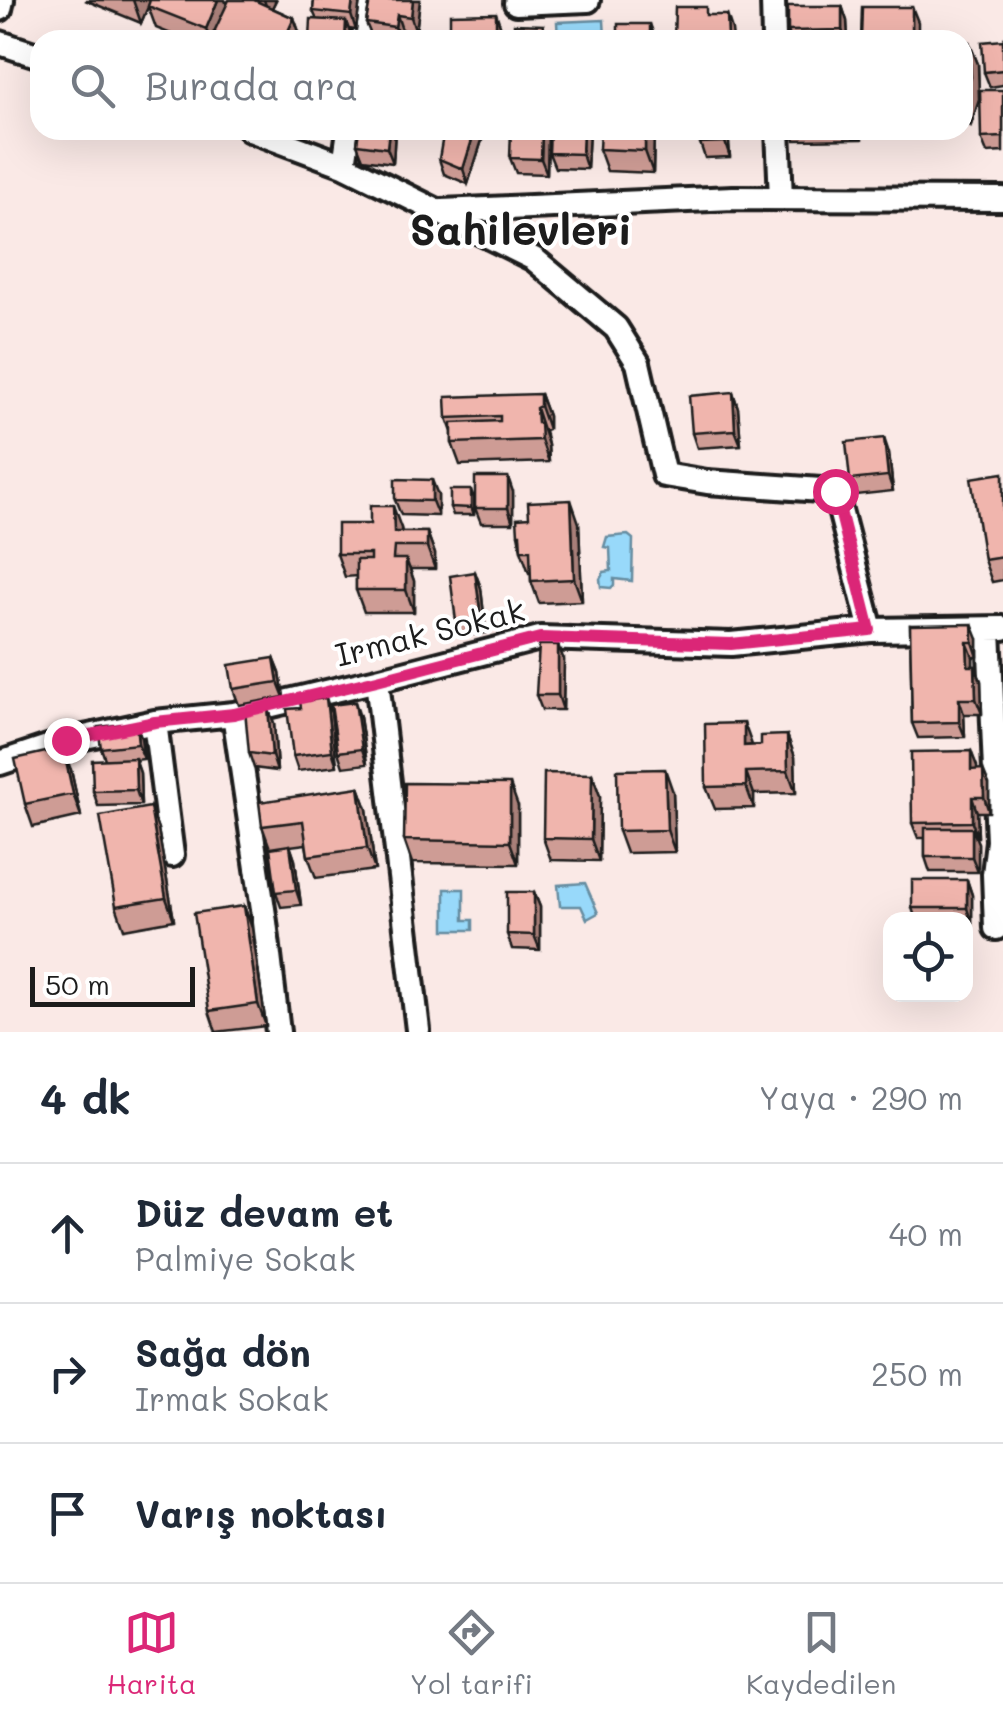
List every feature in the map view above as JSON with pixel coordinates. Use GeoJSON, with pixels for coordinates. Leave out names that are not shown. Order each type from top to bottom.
{"type":"FeatureCollection","features":[{"type":"Feature","properties":{"kind":"street"},"geometry":{"type":"LineString","coordinates":[[0,9],[2,0]]}},
{"type":"Feature","properties":{"kind":"street"},"geometry":{"type":"LineString","coordinates":[[364,30],[369,0]]}},
{"type":"Feature","properties":{"kind":"street"},"geometry":{"type":"LineString","coordinates":[[516,3],[588,0]]}},
{"type":"Feature","properties":{"kind":"street"},"geometry":{"type":"LineString","coordinates":[[773,0],[774,30]]}},
{"type":"Feature","properties":{"kind":"street"},"geometry":{"type":"LineString","coordinates":[[0,43],[30,53]]}},
{"type":"Feature","properties":{"kind":"street"},"geometry":{"type":"LineString","coordinates":[[277,140],[344,165],[534,259],[616,328],[638,363],[664,475],[835,491],[870,630]]}},
{"type":"Feature","properties":{"kind":"street"},"geometry":{"type":"LineString","coordinates":[[344,165],[348,140]]}},
{"type":"Feature","properties":{"kind":"street"},"geometry":{"type":"LineString","coordinates":[[778,140],[780,198]]}},
{"type":"Feature","properties":{"kind":"street"},"geometry":{"type":"LineString","coordinates":[[439,212],[780,198],[1003,198]]}},
{"type":"Feature","properties":{"kind":"street"},"geometry":{"type":"LineString","coordinates":[[996,628],[996,928]]}},
{"type":"Feature","properties":{"kind":"street","name":"Irmak Sokak"},"geometry":{"type":"LineString","coordinates":[[0,763],[66,740],[155,722],[234,714],[540,638],[731,644],[870,630],[996,628]]}},
{"type":"Feature","properties":{"kind":"street"},"geometry":{"type":"LineString","coordinates":[[377,680],[418,1030]]}},
{"type":"Feature","properties":{"kind":"street"},"geometry":{"type":"LineString","coordinates":[[234,714],[278,1032]]}},
{"type":"Feature","properties":{"kind":"street"},"geometry":{"type":"LineString","coordinates":[[155,722],[172,855]]}},
{"type":"Feature","properties":{"kind":"water"},"geometry":{"type":"Polygon","coordinates":[[[604,20],[605,30],[557,30],[557,22],[604,20]]]}},
{"type":"Feature","properties":{"kind":"water"},"geometry":{"type":"Polygon","coordinates":[[[628,535],[633,539],[632,581],[614,579],[611,588],[601,587],[604,572],[611,571],[610,548],[604,547],[607,537],[628,535]]]}},
{"type":"Feature","properties":{"kind":"water"},"geometry":{"type":"Polygon","coordinates":[[[585,883],[598,913],[587,919],[581,906],[560,906],[558,885],[585,883]]]}},
{"type":"Feature","properties":{"kind":"water"},"geometry":{"type":"Polygon","coordinates":[[[445,889],[464,889],[464,920],[473,920],[473,930],[445,930],[445,889]]]}},
{"type":"Feature","properties":{"kind":"building"},"geometry":{"type":"Polygon","coordinates":[[[150,0],[218,0],[206,29],[148,6],[150,0]]]}},
{"type":"Feature","properties":{"kind":"building"},"geometry":{"type":"Polygon","coordinates":[[[229,0],[254,0],[294,18],[289,30],[215,30],[229,0]]]}},
{"type":"Feature","properties":{"kind":"building"},"geometry":{"type":"Polygon","coordinates":[[[314,0],[353,0],[351,15],[313,11],[314,0]]]}},
{"type":"Feature","properties":{"kind":"building"},"geometry":{"type":"Polygon","coordinates":[[[370,0],[413,0],[411,17],[397,15],[395,27],[366,23],[370,0]]]}},
{"type":"Feature","properties":{"kind":"building"},"geometry":{"type":"Polygon","coordinates":[[[788,6],[842,6],[842,30],[788,30],[788,6]]]}},
{"type":"Feature","properties":{"kind":"building"},"geometry":{"type":"Polygon","coordinates":[[[675,7],[706,7],[706,15],[727,15],[728,30],[674,30],[675,7]]]}},
{"type":"Feature","properties":{"kind":"building"},"geometry":{"type":"Polygon","coordinates":[[[862,7],[912,7],[912,30],[861,30],[862,7]]]}},
{"type":"Feature","properties":{"kind":"building"},"geometry":{"type":"Polygon","coordinates":[[[496,13],[496,30],[450,30],[450,14],[496,13]]]}},
{"type":"Feature","properties":{"kind":"building"},"geometry":{"type":"Polygon","coordinates":[[[311,19],[346,21],[346,30],[310,30],[311,19]]]}},
{"type":"Feature","properties":{"kind":"building"},"geometry":{"type":"Polygon","coordinates":[[[514,24],[543,25],[543,30],[514,30],[514,24]]]}},
{"type":"Feature","properties":{"kind":"building"},"geometry":{"type":"Polygon","coordinates":[[[618,24],[650,24],[650,30],[618,30],[618,24]]]}},
{"type":"Feature","properties":{"kind":"building"},"geometry":{"type":"Polygon","coordinates":[[[1003,40],[1003,70],[984,72],[982,42],[1003,40]]]}},
{"type":"Feature","properties":{"kind":"building"},"geometry":{"type":"Polygon","coordinates":[[[980,90],[1003,90],[1003,137],[981,138],[980,90]]]}},
{"type":"Feature","properties":{"kind":"building"},"geometry":{"type":"Polygon","coordinates":[[[358,140],[388,140],[387,148],[357,144],[358,140]]]}},
{"type":"Feature","properties":{"kind":"building"},"geometry":{"type":"Polygon","coordinates":[[[442,140],[472,140],[463,169],[439,159],[442,140]]]}},
{"type":"Feature","properties":{"kind":"building"},"geometry":{"type":"Polygon","coordinates":[[[511,140],[542,140],[541,159],[510,158],[511,140]]]}},
{"type":"Feature","properties":{"kind":"building"},"geometry":{"type":"Polygon","coordinates":[[[550,140],[583,140],[582,154],[549,153],[550,140]]]}},
{"type":"Feature","properties":{"kind":"building"},"geometry":{"type":"Polygon","coordinates":[[[599,140],[645,140],[645,151],[599,149],[599,140]]]}},
{"type":"Feature","properties":{"kind":"building"},"geometry":{"type":"Polygon","coordinates":[[[700,140],[725,142],[700,143],[700,140]]]}},
{"type":"Feature","properties":{"kind":"building"},"geometry":{"type":"Polygon","coordinates":[[[733,392],[735,430],[692,433],[689,396],[733,392]]]}},
{"type":"Feature","properties":{"kind":"building"},"geometry":{"type":"Polygon","coordinates":[[[540,394],[540,406],[536,408],[541,440],[452,443],[452,423],[500,421],[500,416],[447,418],[446,397],[540,394]]]}},
{"type":"Feature","properties":{"kind":"building"},"geometry":{"type":"Polygon","coordinates":[[[884,438],[888,476],[850,480],[846,442],[884,438]]]}},
{"type":"Feature","properties":{"kind":"building"},"geometry":{"type":"Polygon","coordinates":[[[1003,473],[1003,557],[984,560],[971,478],[1003,473]]]}},
{"type":"Feature","properties":{"kind":"building"},"geometry":{"type":"Polygon","coordinates":[[[475,477],[508,477],[508,508],[475,508],[475,477]]]}},
{"type":"Feature","properties":{"kind":"building"},"geometry":{"type":"Polygon","coordinates":[[[395,479],[432,480],[432,501],[395,500],[395,479]]]}},
{"type":"Feature","properties":{"kind":"building"},"geometry":{"type":"Polygon","coordinates":[[[450,490],[471,490],[471,508],[450,507],[450,490]]]}},
{"type":"Feature","properties":{"kind":"building"},"geometry":{"type":"Polygon","coordinates":[[[571,500],[574,579],[531,581],[530,550],[521,550],[517,518],[529,517],[528,502],[571,500]]]}},
{"type":"Feature","properties":{"kind":"building"},"geometry":{"type":"Polygon","coordinates":[[[370,506],[393,506],[394,532],[427,532],[427,547],[394,547],[393,559],[406,559],[406,590],[356,590],[356,560],[370,560],[370,554],[337,554],[337,524],[370,524],[370,506]]]}},
{"type":"Feature","properties":{"kind":"building"},"geometry":{"type":"Polygon","coordinates":[[[475,572],[481,618],[456,621],[450,576],[475,572]]]}},
{"type":"Feature","properties":{"kind":"building"},"geometry":{"type":"Polygon","coordinates":[[[972,624],[973,642],[967,642],[968,666],[975,666],[976,699],[959,699],[959,722],[912,723],[910,625],[972,624]]]}},
{"type":"Feature","properties":{"kind":"building"},"geometry":{"type":"Polygon","coordinates":[[[539,645],[558,645],[558,695],[536,695],[539,645]]]}},
{"type":"Feature","properties":{"kind":"building"},"geometry":{"type":"Polygon","coordinates":[[[274,658],[278,682],[233,689],[229,665],[274,658]]]}},
{"type":"Feature","properties":{"kind":"building"},"geometry":{"type":"Polygon","coordinates":[[[326,698],[332,751],[293,756],[287,709],[301,708],[300,701],[326,698]]]}},
{"type":"Feature","properties":{"kind":"building"},"geometry":{"type":"Polygon","coordinates":[[[355,702],[362,749],[338,752],[331,705],[355,702]]]}},
{"type":"Feature","properties":{"kind":"building"},"geometry":{"type":"Polygon","coordinates":[[[268,708],[272,756],[249,753],[245,710],[268,708]]]}},
{"type":"Feature","properties":{"kind":"building"},"geometry":{"type":"Polygon","coordinates":[[[136,723],[138,744],[101,748],[98,727],[136,723]]]}},
{"type":"Feature","properties":{"kind":"building"},"geometry":{"type":"Polygon","coordinates":[[[744,723],[744,746],[761,745],[761,736],[787,735],[788,771],[746,772],[746,786],[706,787],[705,724],[744,723]]]}},
{"type":"Feature","properties":{"kind":"building"},"geometry":{"type":"Polygon","coordinates":[[[63,748],[73,794],[25,804],[15,759],[63,748]]]}},
{"type":"Feature","properties":{"kind":"building"},"geometry":{"type":"Polygon","coordinates":[[[971,751],[971,770],[983,769],[984,797],[972,797],[972,822],[912,823],[911,752],[971,751]]]}},
{"type":"Feature","properties":{"kind":"building"},"geometry":{"type":"Polygon","coordinates":[[[135,758],[136,790],[93,791],[92,760],[135,758]]]}},
{"type":"Feature","properties":{"kind":"building"},"geometry":{"type":"Polygon","coordinates":[[[665,769],[667,830],[618,831],[617,770],[665,769]]]}},
{"type":"Feature","properties":{"kind":"building"},"geometry":{"type":"Polygon","coordinates":[[[544,773],[592,774],[591,839],[543,838],[544,773]]]}},
{"type":"Feature","properties":{"kind":"building"},"geometry":{"type":"Polygon","coordinates":[[[405,783],[510,784],[510,842],[404,840],[405,783]]]}},
{"type":"Feature","properties":{"kind":"building"},"geometry":{"type":"Polygon","coordinates":[[[359,787],[367,848],[308,856],[303,821],[262,826],[259,802],[359,787]]]}},
{"type":"Feature","properties":{"kind":"building"},"geometry":{"type":"Polygon","coordinates":[[[150,807],[166,898],[116,906],[100,816],[150,807]]]}},
{"type":"Feature","properties":{"kind":"building"},"geometry":{"type":"Polygon","coordinates":[[[925,828],[972,828],[972,857],[925,857],[925,828]]]}},
{"type":"Feature","properties":{"kind":"building"},"geometry":{"type":"Polygon","coordinates":[[[290,845],[296,890],[276,892],[270,848],[290,845]]]}},
{"type":"Feature","properties":{"kind":"building"},"geometry":{"type":"Polygon","coordinates":[[[912,880],[967,880],[967,908],[912,908],[912,880]]]}},
{"type":"Feature","properties":{"kind":"building"},"geometry":{"type":"Polygon","coordinates":[[[507,892],[534,892],[534,935],[507,934],[507,892]]]}},
{"type":"Feature","properties":{"kind":"building"},"geometry":{"type":"Polygon","coordinates":[[[244,906],[258,1004],[209,1011],[194,913],[244,906]]]}},
{"type":"Feature","properties":{"kind":"district","name":"Sahilevleri"},"geometry":{"type":"Point","coordinates":[521,230]}},
{"type":"Feature","properties":{"kind":"route"},"geometry":{"type":"LineString","coordinates":[[66,740],[155,722],[234,714],[540,638],[731,644],[870,630],[835,491]]}}]}
